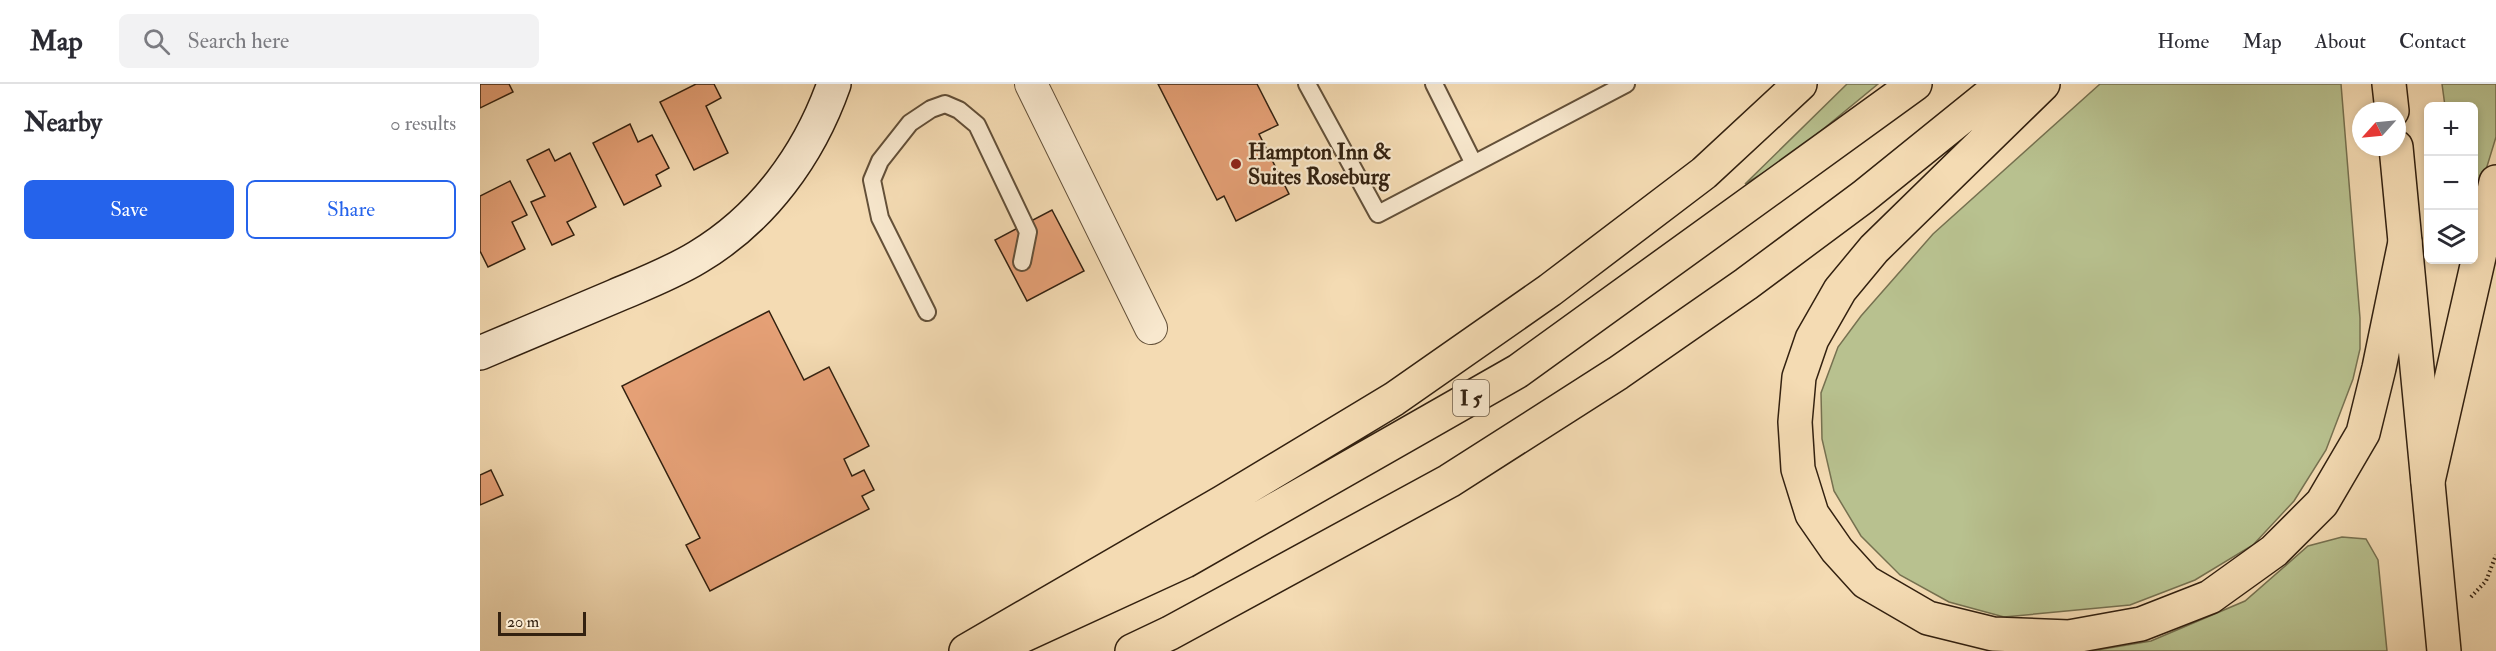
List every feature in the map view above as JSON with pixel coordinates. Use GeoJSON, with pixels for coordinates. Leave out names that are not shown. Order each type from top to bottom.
{"type":"FeatureCollection","features":[{"type":"Feature","properties":{"kind":"main road"},"geometry":{"type":"LineString","coordinates":[[480,353],[646,283],[698,257],[732,233],[768,199],[794,167],[815,128],[834,84]]}},
{"type":"Feature","properties":{"kind":"main road"},"geometry":{"type":"LineString","coordinates":[[966,651],[1223,502],[1394,399],[1551,290],[1704,172],[1800,84]]}},
{"type":"Feature","properties":{"kind":"main road","name":"I 5"},"geometry":{"type":"LineString","coordinates":[[989,651],[1185,561],[1518,371],[1914,84]]}},
{"type":"Feature","properties":{"kind":"main road","name":"I 5"},"geometry":{"type":"LineString","coordinates":[[1132,651],[1170,633],[1449,481],[1608,379],[1746,284],[1854,204],[2003,84]]}},
{"type":"Feature","properties":{"kind":"main road"},"geometry":{"type":"LineString","coordinates":[[2043,84],[1874,249],[1840,290],[1812,339],[1799,377],[1795,422],[1798,469],[1812,514],[1837,550],[1866,582],[1928,618],[1993,634],[2069,637],[2141,624],[2210,597],[2274,551],[2322,503],[2362,433],[2379,368],[2405,242]]}},
{"type":"Feature","properties":{"kind":"main road"},"geometry":{"type":"LineString","coordinates":[[2389,84],[2391,102]]}},
{"type":"Feature","properties":{"kind":"main road"},"geometry":{"type":"LineString","coordinates":[[2397,156],[2444,651]]}},
{"type":"Feature","properties":{"kind":"main road"},"geometry":{"type":"LineString","coordinates":[[2428,481],[2496,182]]}},
{"type":"Feature","properties":{"kind":"street"},"geometry":{"type":"LineString","coordinates":[[1031,84],[1151,328]]}},
{"type":"Feature","properties":{"kind":"lane"},"geometry":{"type":"LineString","coordinates":[[1307,84],[1378,214],[1473,162],[1626,84]]}},
{"type":"Feature","properties":{"kind":"lane"},"geometry":{"type":"LineString","coordinates":[[1434,84],[1473,162]]}},
{"type":"Feature","properties":{"kind":"lane"},"geometry":{"type":"LineString","coordinates":[[927,312],[880,218],[872,180],[880,161],[910,123],[931,109],[945,104],[959,110],[977,125],[1028,232],[1022,262]]}},
{"type":"Feature","properties":{"kind":"green space"},"geometry":{"type":"Polygon","coordinates":[[[1847,84],[1878,84],[1788,158],[1745,184],[1847,84]]]}},
{"type":"Feature","properties":{"kind":"green space"},"geometry":{"type":"Polygon","coordinates":[[[2100,84],[2341,84],[2360,318],[2360,349],[2353,379],[2326,450],[2294,501],[2253,545],[2195,580],[2130,605],[2004,617],[1949,602],[1900,575],[1861,536],[1834,491],[1822,439],[1821,393],[1838,347],[1861,316],[1933,234],[2100,84]]]}},
{"type":"Feature","properties":{"kind":"green space"},"geometry":{"type":"Polygon","coordinates":[[[2442,84],[2496,84],[2496,137],[2478,196],[2478,102],[2444,102],[2442,84]]]}},
{"type":"Feature","properties":{"kind":"green space"},"geometry":{"type":"Polygon","coordinates":[[[2342,537],[2366,539],[2378,560],[2387,651],[2091,651],[2151,641],[2245,601],[2308,546],[2342,537]]]}},
{"type":"Feature","properties":{"kind":"building"},"geometry":{"type":"Polygon","coordinates":[[[480,84],[509,84],[513,92],[480,108],[480,84]]]}},
{"type":"Feature","properties":{"kind":"building"},"geometry":{"type":"Polygon","coordinates":[[[696,84],[714,84],[721,98],[706,106],[728,153],[694,170],[660,102],[696,84]]]}},
{"type":"Feature","properties":{"kind":"building","name":"Hampton Inn & Suites Roseburg"},"geometry":{"type":"Polygon","coordinates":[[[1158,84],[1257,84],[1278,125],[1259,134],[1289,194],[1236,221],[1224,196],[1217,200],[1158,84]]]}},
{"type":"Feature","properties":{"kind":"building"},"geometry":{"type":"Polygon","coordinates":[[[630,124],[638,142],[652,135],[669,168],[656,175],[661,186],[624,205],[593,143],[630,124]]]}},
{"type":"Feature","properties":{"kind":"building"},"geometry":{"type":"Polygon","coordinates":[[[549,149],[555,161],[570,153],[596,207],[567,222],[574,235],[552,245],[531,202],[545,196],[527,160],[549,149]]]}},
{"type":"Feature","properties":{"kind":"building"},"geometry":{"type":"Polygon","coordinates":[[[510,181],[527,215],[512,222],[525,249],[488,267],[480,251],[480,196],[510,181]]]}},
{"type":"Feature","properties":{"kind":"building"},"geometry":{"type":"Polygon","coordinates":[[[1052,210],[1084,271],[1027,301],[995,240],[1052,210]]]}},
{"type":"Feature","properties":{"kind":"building"},"geometry":{"type":"Polygon","coordinates":[[[769,311],[804,380],[829,367],[869,446],[844,459],[852,476],[864,470],[874,490],[862,496],[869,509],[710,591],[686,545],[700,538],[622,386],[769,311]]]}},
{"type":"Feature","properties":{"kind":"building"},"geometry":{"type":"Polygon","coordinates":[[[491,470],[503,495],[480,505],[480,475],[491,470]]]}},
{"type":"Feature","properties":{"kind":"place","name":"Hampton Inn & Suites Roseburg"},"geometry":{"type":"Point","coordinates":[1236,164]}}]}
